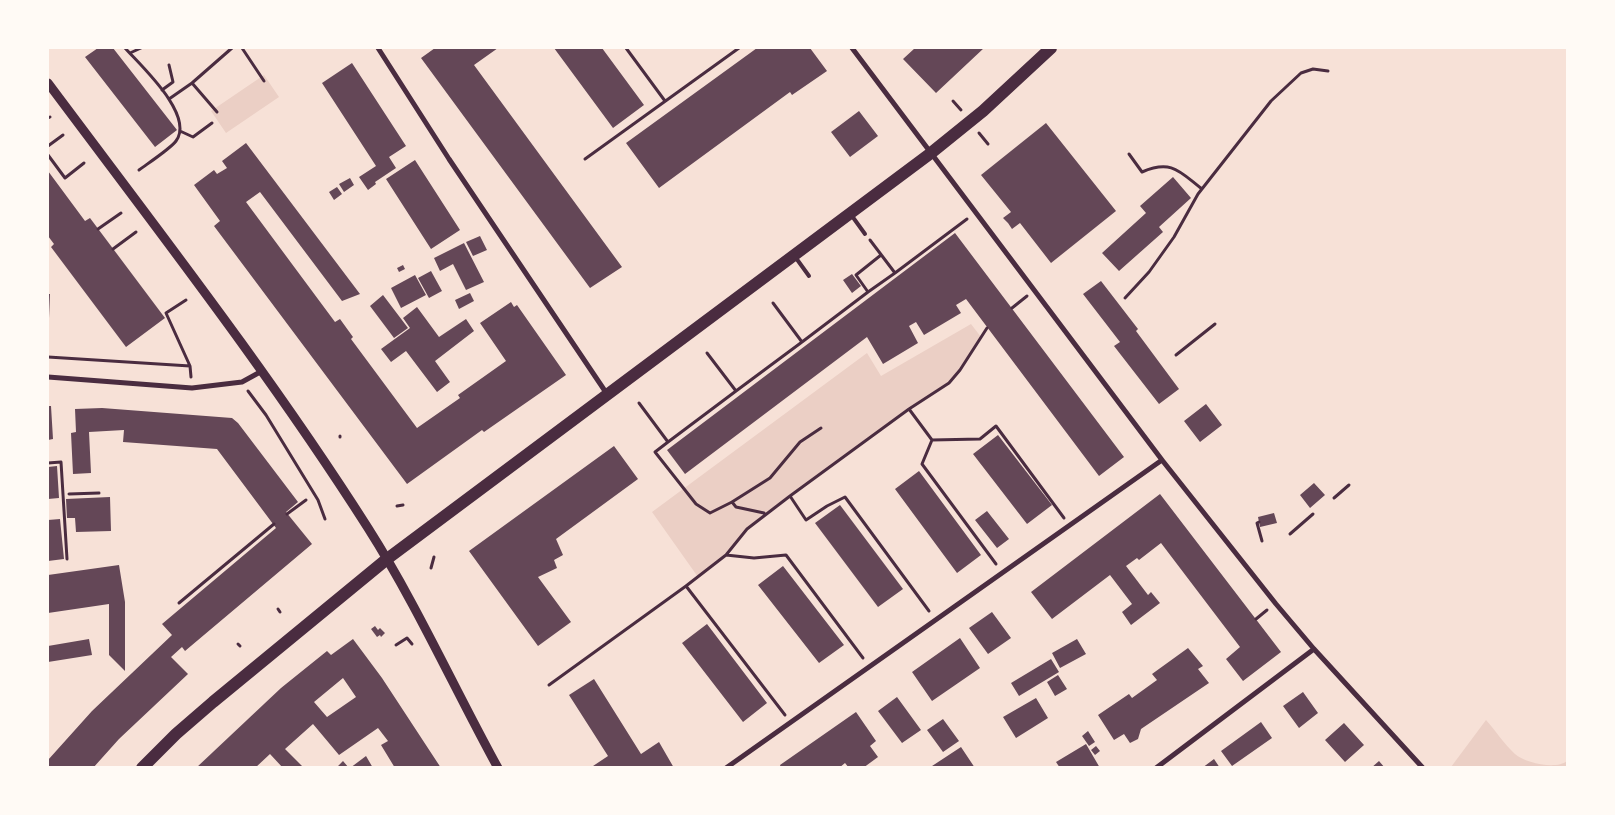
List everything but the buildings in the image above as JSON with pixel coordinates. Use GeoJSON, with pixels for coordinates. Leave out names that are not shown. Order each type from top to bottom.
{"type":"FeatureCollection","features":[{"type":"Feature","properties":{"kind":"main road"},"geometry":{"type":"LineString","coordinates":[[142,768],[176,734],[213,702],[387,560],[931,153],[983,111],[1051,48]]}},
{"type":"Feature","properties":{"kind":"street"},"geometry":{"type":"LineString","coordinates":[[378,48],[449,159],[607,394]]}},
{"type":"Feature","properties":{"kind":"street"},"geometry":{"type":"LineString","coordinates":[[852,48],[1162,460],[1276,604],[1314,649],[1423,768]]}},
{"type":"Feature","properties":{"kind":"street"},"geometry":{"type":"LineString","coordinates":[[48,83],[262,371],[363,521],[387,560],[444,663],[498,768]]}},
{"type":"Feature","properties":{"kind":"street"},"geometry":{"type":"LineString","coordinates":[[48,378],[192,388],[242,382],[262,371]]}},
{"type":"Feature","properties":{"kind":"street"},"geometry":{"type":"LineString","coordinates":[[726,768],[1162,460]]}},
{"type":"Feature","properties":{"kind":"street"},"geometry":{"type":"LineString","coordinates":[[1156,768],[1314,649]]}},
{"type":"Feature","properties":{"kind":"lane"},"geometry":{"type":"LineString","coordinates":[[851,214],[865,234]]}},
{"type":"Feature","properties":{"kind":"lane"},"geometry":{"type":"LineString","coordinates":[[794,256],[809,276]]}},
{"type":"Feature","properties":{"kind":"path"},"geometry":{"type":"LineString","coordinates":[[126,48],[169,99],[177,113],[180,130],[176,141],[139,170]]}},
{"type":"Feature","properties":{"kind":"path"},"geometry":{"type":"LineString","coordinates":[[130,53],[141,48]]}},
{"type":"Feature","properties":{"kind":"path"},"geometry":{"type":"LineString","coordinates":[[169,99],[192,83],[232,48]]}},
{"type":"Feature","properties":{"kind":"path"},"geometry":{"type":"LineString","coordinates":[[242,48],[264,81]]}},
{"type":"Feature","properties":{"kind":"path"},"geometry":{"type":"LineString","coordinates":[[626,48],[665,101]]}},
{"type":"Feature","properties":{"kind":"path"},"geometry":{"type":"LineString","coordinates":[[586,159],[739,48]]}},
{"type":"Feature","properties":{"kind":"path"},"geometry":{"type":"LineString","coordinates":[[162,90],[173,82],[170,66]]}},
{"type":"Feature","properties":{"kind":"path"},"geometry":{"type":"LineString","coordinates":[[1125,298],[1149,272],[1174,237],[1202,189],[1278,94],[1301,73],[1313,69],[1328,71]]}},
{"type":"Feature","properties":{"kind":"path"},"geometry":{"type":"LineString","coordinates":[[192,83],[217,112]]}},
{"type":"Feature","properties":{"kind":"path"},"geometry":{"type":"LineString","coordinates":[[180,130],[193,137],[212,123]]}},
{"type":"Feature","properties":{"kind":"path"},"geometry":{"type":"LineString","coordinates":[[48,146],[64,135]]}},
{"type":"Feature","properties":{"kind":"path"},"geometry":{"type":"LineString","coordinates":[[1129,154],[1142,172],[1164,165],[1179,171],[1202,189]]}},
{"type":"Feature","properties":{"kind":"path"},"geometry":{"type":"LineString","coordinates":[[48,155],[65,178],[84,162]]}},
{"type":"Feature","properties":{"kind":"path"},"geometry":{"type":"LineString","coordinates":[[821,428],[800,442],[770,478],[732,502],[710,513],[696,504],[655,452],[976,212]]}},
{"type":"Feature","properties":{"kind":"path"},"geometry":{"type":"LineString","coordinates":[[98,230],[121,213]]}},
{"type":"Feature","properties":{"kind":"path"},"geometry":{"type":"LineString","coordinates":[[113,249],[136,232]]}},
{"type":"Feature","properties":{"kind":"path"},"geometry":{"type":"LineString","coordinates":[[865,234],[895,273]]}},
{"type":"Feature","properties":{"kind":"path"},"geometry":{"type":"LineString","coordinates":[[868,292],[856,275],[882,256]]}},
{"type":"Feature","properties":{"kind":"path"},"geometry":{"type":"LineString","coordinates":[[1012,308],[1035,290]]}},
{"type":"Feature","properties":{"kind":"path"},"geometry":{"type":"LineString","coordinates":[[186,300],[166,313],[190,366],[192,388]]}},
{"type":"Feature","properties":{"kind":"path"},"geometry":{"type":"LineString","coordinates":[[773,303],[802,342]]}},
{"type":"Feature","properties":{"kind":"path"},"geometry":{"type":"LineString","coordinates":[[1176,355],[1215,324]]}},
{"type":"Feature","properties":{"kind":"path"},"geometry":{"type":"LineString","coordinates":[[549,685],[726,555],[747,529],[765,514],[909,409],[950,383],[987,328]]}},
{"type":"Feature","properties":{"kind":"path"},"geometry":{"type":"LineString","coordinates":[[707,353],[736,391]]}},
{"type":"Feature","properties":{"kind":"path"},"geometry":{"type":"LineString","coordinates":[[48,357],[190,366]]}},
{"type":"Feature","properties":{"kind":"path"},"geometry":{"type":"LineString","coordinates":[[242,382],[266,415],[318,500],[325,519]]}},
{"type":"Feature","properties":{"kind":"path"},"geometry":{"type":"LineString","coordinates":[[639,403],[668,442]]}},
{"type":"Feature","properties":{"kind":"path"},"geometry":{"type":"LineString","coordinates":[[909,409],[932,440]]}},
{"type":"Feature","properties":{"kind":"path"},"geometry":{"type":"LineString","coordinates":[[932,440],[980,439],[996,426],[1070,525]]}},
{"type":"Feature","properties":{"kind":"path"},"geometry":{"type":"LineString","coordinates":[[932,440],[922,464],[1003,572]]}},
{"type":"Feature","properties":{"kind":"path"},"geometry":{"type":"LineString","coordinates":[[48,463],[60,462],[67,559]]}},
{"type":"Feature","properties":{"kind":"path"},"geometry":{"type":"LineString","coordinates":[[1334,498],[1350,485]]}},
{"type":"Feature","properties":{"kind":"path"},"geometry":{"type":"LineString","coordinates":[[69,494],[99,493]]}},
{"type":"Feature","properties":{"kind":"path"},"geometry":{"type":"LineString","coordinates":[[790,496],[806,520],[845,497],[936,620]]}},
{"type":"Feature","properties":{"kind":"path"},"geometry":{"type":"LineString","coordinates":[[287,514],[306,500]]}},
{"type":"Feature","properties":{"kind":"path"},"geometry":{"type":"LineString","coordinates":[[732,502],[736,507],[765,514]]}},
{"type":"Feature","properties":{"kind":"path"},"geometry":{"type":"LineString","coordinates":[[397,506],[403,506]]}},
{"type":"Feature","properties":{"kind":"path"},"geometry":{"type":"LineString","coordinates":[[1290,534],[1313,514]]}},
{"type":"Feature","properties":{"kind":"path"},"geometry":{"type":"LineString","coordinates":[[1259,522],[1256,523],[1262,541]]}},
{"type":"Feature","properties":{"kind":"path"},"geometry":{"type":"LineString","coordinates":[[179,603],[274,524]]}},
{"type":"Feature","properties":{"kind":"path"},"geometry":{"type":"LineString","coordinates":[[726,555],[754,558],[786,555],[869,666]]}},
{"type":"Feature","properties":{"kind":"path"},"geometry":{"type":"LineString","coordinates":[[431,568],[434,557]]}},
{"type":"Feature","properties":{"kind":"path"},"geometry":{"type":"LineString","coordinates":[[686,586],[790,722]]}},
{"type":"Feature","properties":{"kind":"path"},"geometry":{"type":"LineString","coordinates":[[396,644],[407,638],[412,644]]}},
{"type":"Feature","properties":{"kind":"shaded area"},"geometry":{"type":"Polygon","coordinates":[[[264,75],[279,97],[226,133],[211,111],[264,75]]]}},
{"type":"Feature","properties":{"kind":"shaded area"},"geometry":{"type":"Polygon","coordinates":[[[971,324],[981,337],[949,383],[909,409],[747,529],[726,555],[698,577],[652,512],[867,353],[881,376],[971,324]]]}},
{"type":"Feature","properties":{"kind":"shaded area"},"geometry":{"type":"Polygon","coordinates":[[[1486,720],[1507,746],[1520,757],[1533,763],[1548,765],[1562,764],[1567,761],[1567,767],[1451,767],[1486,720]]]}}]}
